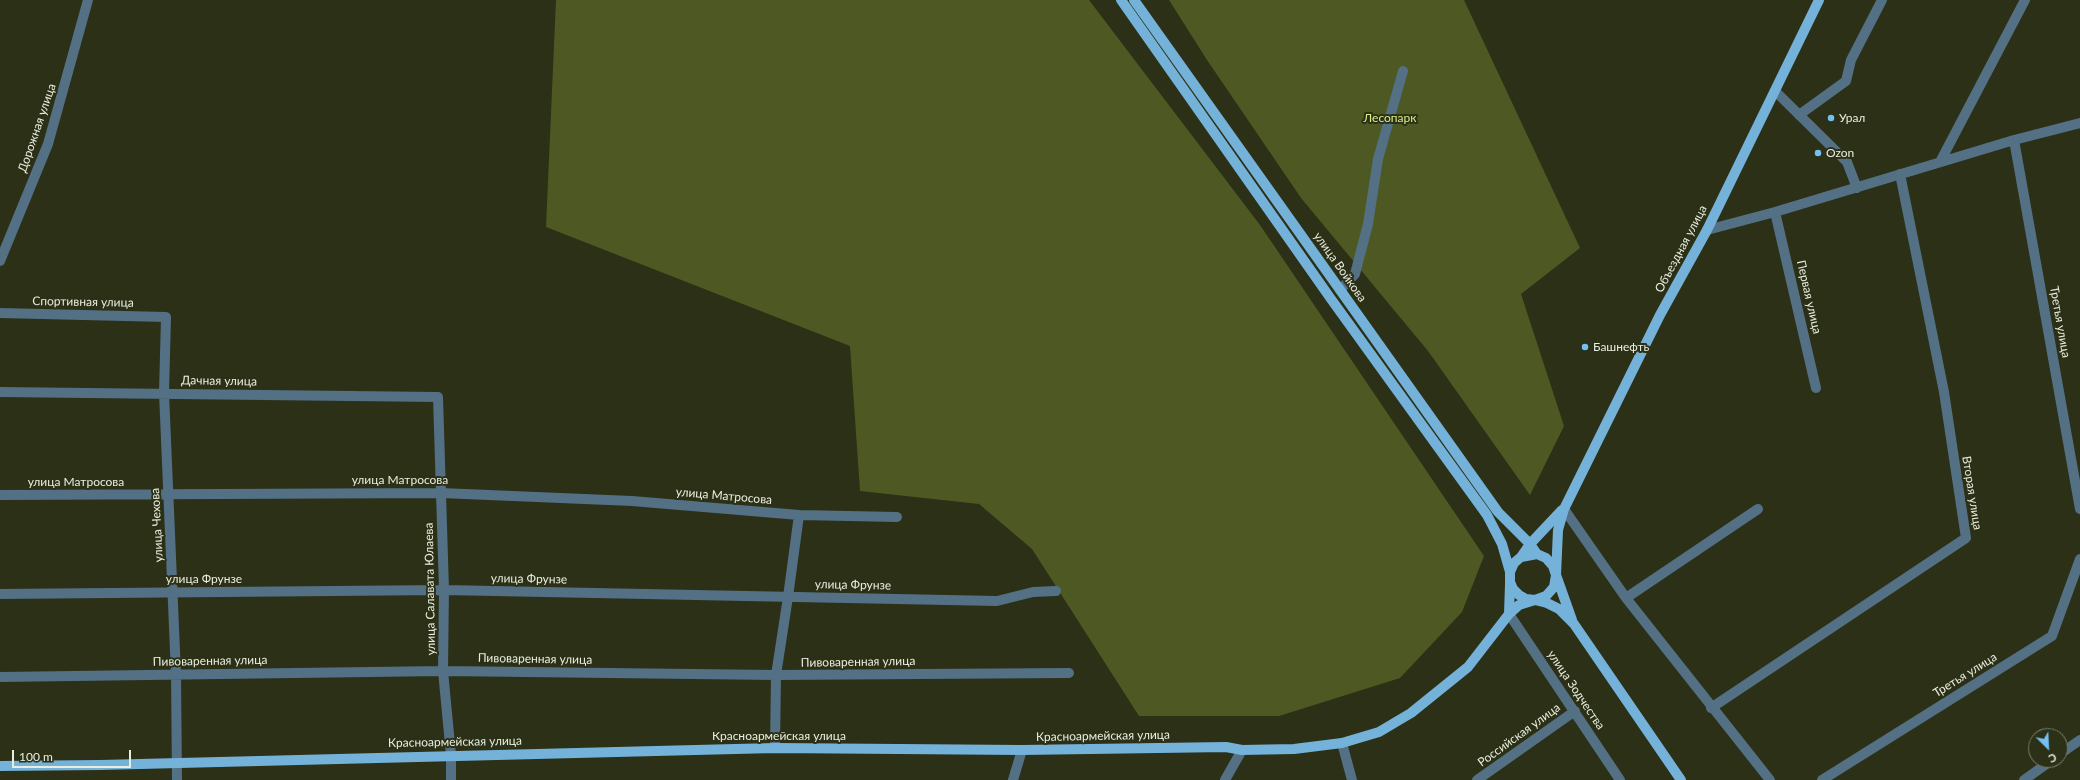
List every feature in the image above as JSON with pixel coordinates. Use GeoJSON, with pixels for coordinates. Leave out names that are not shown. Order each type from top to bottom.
{"type":"FeatureCollection","features":[{"type":"Feature","properties":{"kind":"main road","name":"улица Войкова"},"geometry":{"type":"LineString","coordinates":[[1121,0],[1331,299],[1487,515],[1502,544],[1510,577]]}},
{"type":"Feature","properties":{"kind":"main road","name":"улица Войкова"},"geometry":{"type":"LineString","coordinates":[[1134,0],[1498,512],[1530,544],[1537,554]]}},
{"type":"Feature","properties":{"kind":"main road","name":"Объездная улица"},"geometry":{"type":"LineString","coordinates":[[1564,509],[1660,315],[1707,230],[1819,0]]}},
{"type":"Feature","properties":{"kind":"main road"},"geometry":{"type":"LineString","coordinates":[[1509,614],[1510,577],[1514,563],[1564,509]]}},
{"type":"Feature","properties":{"kind":"main road"},"geometry":{"type":"LineString","coordinates":[[1534,600],[1546,596],[1554,587],[1558,530],[1564,509]]}},
{"type":"Feature","properties":{"kind":"main road"},"geometry":{"type":"LineString","coordinates":[[1521,557],[1537,554],[1550,562],[1553,566],[1574,624]]}},
{"type":"Feature","properties":{"kind":"main road"},"geometry":{"type":"LineString","coordinates":[[1510,577],[1513,589],[1519,596],[1526,599],[1547,603],[1559,610],[1574,624],[1681,780]]}},
{"type":"Feature","properties":{"kind":"main road","name":"Красноармейская улица"},"geometry":{"type":"LineString","coordinates":[[0,766],[100,765],[775,748],[1022,750],[1226,747],[1242,750],[1294,750],[1342,743],[1379,732],[1411,713],[1468,667],[1509,614],[1519,605],[1534,600]]}},
{"type":"Feature","properties":{"kind":"street","name":"Дорожная улица"},"geometry":{"type":"LineString","coordinates":[[0,261],[48,144],[88,0]]}},
{"type":"Feature","properties":{"kind":"street"},"geometry":{"type":"LineString","coordinates":[[1799,115],[1846,81],[1851,60],[1882,0]]}},
{"type":"Feature","properties":{"kind":"street"},"geometry":{"type":"LineString","coordinates":[[1940,162],[2025,0]]}},
{"type":"Feature","properties":{"kind":"street"},"geometry":{"type":"LineString","coordinates":[[1340,290],[1355,274],[1368,224],[1378,159],[1403,71]]}},
{"type":"Feature","properties":{"kind":"street"},"geometry":{"type":"LineString","coordinates":[[1775,91],[1848,162],[1857,188]]}},
{"type":"Feature","properties":{"kind":"street"},"geometry":{"type":"LineString","coordinates":[[1707,230],[1857,188],[2014,140],[2080,123]]}},
{"type":"Feature","properties":{"kind":"street","name":"Третья улица"},"geometry":{"type":"LineString","coordinates":[[2014,140],[2080,509]]}},
{"type":"Feature","properties":{"kind":"street","name":"Вторая улица"},"geometry":{"type":"LineString","coordinates":[[1711,708],[1966,538],[1944,392],[1900,174]]}},
{"type":"Feature","properties":{"kind":"street","name":"Первая улица"},"geometry":{"type":"LineString","coordinates":[[1775,212],[1816,388]]}},
{"type":"Feature","properties":{"kind":"street","name":"Спортивная улица"},"geometry":{"type":"LineString","coordinates":[[0,313],[166,317]]}},
{"type":"Feature","properties":{"kind":"street","name":"улица Чехова"},"geometry":{"type":"LineString","coordinates":[[166,317],[164,393],[176,674],[177,780]]}},
{"type":"Feature","properties":{"kind":"street","name":"Дачная улица"},"geometry":{"type":"LineString","coordinates":[[0,392],[438,397]]}},
{"type":"Feature","properties":{"kind":"street","name":"улица Салавата Юлаева"},"geometry":{"type":"LineString","coordinates":[[438,397],[444,590],[443,671],[451,756],[450,780]]}},
{"type":"Feature","properties":{"kind":"street","name":"улица Матросова"},"geometry":{"type":"LineString","coordinates":[[0,495],[441,493],[632,501],[799,515],[897,517]]}},
{"type":"Feature","properties":{"kind":"street"},"geometry":{"type":"LineString","coordinates":[[1564,509],[1626,598],[1711,708],[1770,780]]}},
{"type":"Feature","properties":{"kind":"street"},"geometry":{"type":"LineString","coordinates":[[1626,598],[1758,509]]}},
{"type":"Feature","properties":{"kind":"street"},"geometry":{"type":"LineString","coordinates":[[775,748],[776,675],[799,515]]}},
{"type":"Feature","properties":{"kind":"street","name":"Третья улица"},"geometry":{"type":"LineString","coordinates":[[1822,780],[2052,636],[2080,559]]}},
{"type":"Feature","properties":{"kind":"street","name":"улица Фрунзе"},"geometry":{"type":"LineString","coordinates":[[0,594],[444,590],[997,601],[1034,592],[1056,591]]}},
{"type":"Feature","properties":{"kind":"street","name":"улица Зодчества"},"geometry":{"type":"LineString","coordinates":[[1509,614],[1620,780]]}},
{"type":"Feature","properties":{"kind":"street","name":"Пивоваренная улица"},"geometry":{"type":"LineString","coordinates":[[0,677],[443,671],[776,675],[1069,673]]}},
{"type":"Feature","properties":{"kind":"street","name":"Российская улица"},"geometry":{"type":"LineString","coordinates":[[1478,780],[1575,711]]}},
{"type":"Feature","properties":{"kind":"street"},"geometry":{"type":"LineString","coordinates":[[2068,748],[2080,740]]}},
{"type":"Feature","properties":{"kind":"street"},"geometry":{"type":"LineString","coordinates":[[1342,743],[1352,780]]}},
{"type":"Feature","properties":{"kind":"street"},"geometry":{"type":"LineString","coordinates":[[1013,780],[1022,750]]}},
{"type":"Feature","properties":{"kind":"street"},"geometry":{"type":"LineString","coordinates":[[1225,780],[1242,750]]}},
{"type":"Feature","properties":{"kind":"street"},"geometry":{"type":"LineString","coordinates":[[2024,780],[2041,768]]}},
{"type":"Feature","properties":{"kind":"green space"},"geometry":{"type":"Polygon","coordinates":[[[556,0],[1089,0],[1260,225],[1484,556],[1462,612],[1400,678],[1279,716],[1139,716],[1032,549],[979,504],[860,491],[850,346],[546,227],[556,0]]]}},
{"type":"Feature","properties":{"kind":"green space","name":"Лесопарк"},"geometry":{"type":"Polygon","coordinates":[[[1169,0],[1464,0],[1580,248],[1521,294],[1564,426],[1530,495],[1428,351],[1301,198],[1207,60],[1169,0]]]}},
{"type":"Feature","properties":{"kind":"place","name":"Урал"},"geometry":{"type":"Point","coordinates":[1831,118]}},
{"type":"Feature","properties":{"kind":"place","name":"Ozon"},"geometry":{"type":"Point","coordinates":[1818,153]}},
{"type":"Feature","properties":{"kind":"place","name":"Башнефть"},"geometry":{"type":"Point","coordinates":[1585,347]}}]}
